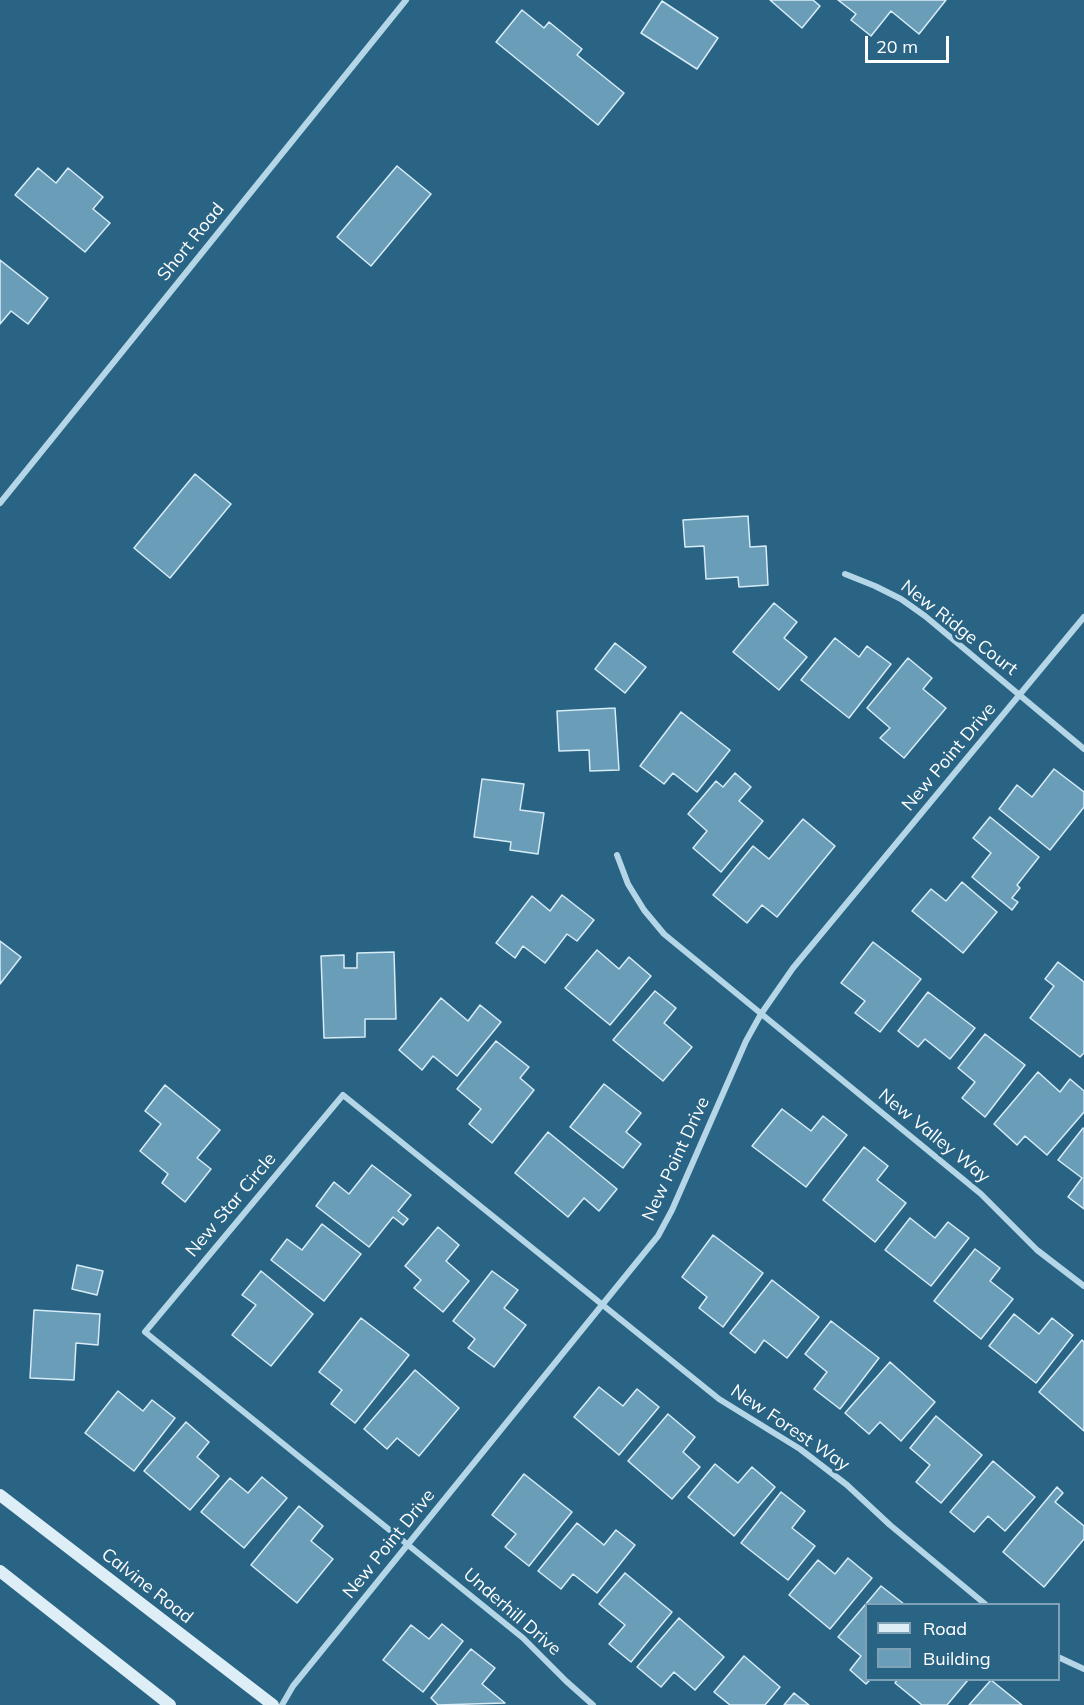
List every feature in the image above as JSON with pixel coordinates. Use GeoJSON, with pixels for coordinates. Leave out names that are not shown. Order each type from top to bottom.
{"type":"FeatureCollection","features":[{"type":"Feature","properties":{"kind":"main road","name":"Calvine Road"},"geometry":{"type":"LineString","coordinates":[[0,1495],[273,1705]]}},
{"type":"Feature","properties":{"kind":"main road"},"geometry":{"type":"LineString","coordinates":[[0,1571],[170,1705]]}},
{"type":"Feature","properties":{"kind":"street","name":"Short Road"},"geometry":{"type":"LineString","coordinates":[[0,503],[406,0]]}},
{"type":"Feature","properties":{"kind":"street","name":"New Ridge Court"},"geometry":{"type":"LineString","coordinates":[[845,574],[901,599],[925,616],[1084,749]]}},
{"type":"Feature","properties":{"kind":"street","name":"New Point Drive"},"geometry":{"type":"LineString","coordinates":[[282,1705],[293,1686],[658,1236],[672,1210],[746,1041],[761,1014],[793,969],[1084,617]]}},
{"type":"Feature","properties":{"kind":"street","name":"New Valley Way"},"geometry":{"type":"LineString","coordinates":[[617,855],[628,884],[644,910],[664,934],[981,1194],[1037,1250],[1084,1286]]}},
{"type":"Feature","properties":{"kind":"street","name":"New Star Circle"},"geometry":{"type":"LineString","coordinates":[[408,1544],[145,1332],[343,1095],[602,1305]]}},
{"type":"Feature","properties":{"kind":"street","name":"New Forest Way"},"geometry":{"type":"LineString","coordinates":[[602,1305],[719,1399],[800,1449],[847,1485],[982,1603]]}},
{"type":"Feature","properties":{"kind":"street","name":"Underhill Drive"},"geometry":{"type":"LineString","coordinates":[[408,1544],[523,1638],[593,1705]]}},
{"type":"Feature","properties":{"kind":"street"},"geometry":{"type":"LineString","coordinates":[[1060,1657],[1084,1669]]}},
{"type":"Feature","properties":{"kind":"building"},"geometry":{"type":"Polygon","coordinates":[[[770,0],[813,0],[820,6],[802,28],[770,0]]]}},
{"type":"Feature","properties":{"kind":"building"},"geometry":{"type":"Polygon","coordinates":[[[838,0],[946,0],[919,34],[891,11],[871,36],[851,20],[856,14],[838,0]]]}},
{"type":"Feature","properties":{"kind":"building"},"geometry":{"type":"Polygon","coordinates":[[[662,1],[718,38],[697,69],[641,33],[662,1]]]}},
{"type":"Feature","properties":{"kind":"building"},"geometry":{"type":"Polygon","coordinates":[[[522,10],[544,28],[549,22],[582,49],[577,55],[624,93],[598,125],[496,42],[522,10]]]}},
{"type":"Feature","properties":{"kind":"building"},"geometry":{"type":"Polygon","coordinates":[[[397,166],[431,194],[371,266],[337,237],[397,166]]]}},
{"type":"Feature","properties":{"kind":"building"},"geometry":{"type":"Polygon","coordinates":[[[38,168],[56,183],[68,168],[103,197],[93,209],[110,223],[85,252],[15,195],[38,168]]]}},
{"type":"Feature","properties":{"kind":"building"},"geometry":{"type":"Polygon","coordinates":[[[0,260],[48,298],[28,324],[11,311],[0,324],[0,260]]]}},
{"type":"Feature","properties":{"kind":"building"},"geometry":{"type":"Polygon","coordinates":[[[195,474],[231,504],[170,578],[134,548],[195,474]]]}},
{"type":"Feature","properties":{"kind":"building"},"geometry":{"type":"Polygon","coordinates":[[[748,516],[750,547],[766,546],[768,585],[739,587],[738,577],[706,579],[704,546],[685,547],[683,520],[748,516]]]}},
{"type":"Feature","properties":{"kind":"building"},"geometry":{"type":"Polygon","coordinates":[[[774,603],[797,622],[784,638],[807,657],[779,690],[733,652],[774,603]]]}},
{"type":"Feature","properties":{"kind":"building"},"geometry":{"type":"Polygon","coordinates":[[[835,638],[859,657],[867,646],[891,664],[849,718],[801,680],[835,638]]]}},
{"type":"Feature","properties":{"kind":"building"},"geometry":{"type":"Polygon","coordinates":[[[615,643],[646,667],[625,693],[595,669],[615,643]]]}},
{"type":"Feature","properties":{"kind":"building"},"geometry":{"type":"Polygon","coordinates":[[[908,658],[932,678],[923,689],[946,708],[904,758],[880,738],[890,728],[867,708],[908,658]]]}},
{"type":"Feature","properties":{"kind":"building"},"geometry":{"type":"Polygon","coordinates":[[[615,708],[619,770],[590,771],[589,750],[559,751],[557,711],[615,708]]]}},
{"type":"Feature","properties":{"kind":"building"},"geometry":{"type":"Polygon","coordinates":[[[681,712],[730,750],[697,792],[673,773],[664,784],[640,766],[681,712]]]}},
{"type":"Feature","properties":{"kind":"building"},"geometry":{"type":"Polygon","coordinates":[[[1054,769],[1084,792],[1084,807],[1050,850],[999,809],[1017,785],[1032,797],[1054,769]]]}},
{"type":"Feature","properties":{"kind":"building"},"geometry":{"type":"Polygon","coordinates":[[[735,773],[751,787],[739,801],[763,821],[721,872],[693,848],[707,831],[688,814],[716,781],[723,787],[735,773]]]}},
{"type":"Feature","properties":{"kind":"building"},"geometry":{"type":"Polygon","coordinates":[[[482,779],[524,784],[520,810],[544,813],[538,854],[510,850],[511,842],[474,837],[482,779]]]}},
{"type":"Feature","properties":{"kind":"building"},"geometry":{"type":"Polygon","coordinates":[[[990,817],[1039,857],[1017,885],[1020,888],[1012,898],[1018,902],[1012,910],[972,877],[991,853],[973,838],[990,817]]]}},
{"type":"Feature","properties":{"kind":"building"},"geometry":{"type":"Polygon","coordinates":[[[803,819],[835,846],[777,917],[762,905],[747,923],[713,895],[753,846],[769,859],[803,819]]]}},
{"type":"Feature","properties":{"kind":"building"},"geometry":{"type":"Polygon","coordinates":[[[962,882],[997,912],[963,953],[912,911],[931,889],[946,901],[962,882]]]}},
{"type":"Feature","properties":{"kind":"building"},"geometry":{"type":"Polygon","coordinates":[[[562,895],[594,920],[577,941],[567,934],[545,963],[523,946],[515,958],[496,943],[532,896],[550,911],[562,895]]]}},
{"type":"Feature","properties":{"kind":"building"},"geometry":{"type":"Polygon","coordinates":[[[0,941],[21,957],[0,984],[0,941]]]}},
{"type":"Feature","properties":{"kind":"building"},"geometry":{"type":"Polygon","coordinates":[[[873,942],[921,979],[880,1032],[855,1013],[865,1001],[841,983],[873,942]]]}},
{"type":"Feature","properties":{"kind":"building"},"geometry":{"type":"Polygon","coordinates":[[[597,950],[619,969],[629,957],[651,976],[610,1025],[565,988],[597,950]]]}},
{"type":"Feature","properties":{"kind":"building"},"geometry":{"type":"Polygon","coordinates":[[[394,952],[396,1019],[365,1019],[365,1037],[324,1038],[321,956],[344,955],[344,968],[357,968],[357,953],[394,952]]]}},
{"type":"Feature","properties":{"kind":"building"},"geometry":{"type":"Polygon","coordinates":[[[1058,962],[1084,982],[1084,1053],[1080,1057],[1030,1018],[1054,986],[1045,979],[1058,962]]]}},
{"type":"Feature","properties":{"kind":"building"},"geometry":{"type":"Polygon","coordinates":[[[655,991],[676,1008],[664,1023],[692,1047],[663,1081],[613,1040],[655,991]]]}},
{"type":"Feature","properties":{"kind":"building"},"geometry":{"type":"Polygon","coordinates":[[[928,992],[975,1028],[950,1059],[925,1039],[918,1047],[898,1031],[928,992]]]}},
{"type":"Feature","properties":{"kind":"building"},"geometry":{"type":"Polygon","coordinates":[[[441,998],[468,1021],[480,1005],[501,1022],[457,1076],[433,1056],[422,1070],[399,1050],[441,998]]]}},
{"type":"Feature","properties":{"kind":"building"},"geometry":{"type":"Polygon","coordinates":[[[985,1034],[1025,1065],[985,1117],[962,1098],[975,1082],[958,1068],[985,1034]]]}},
{"type":"Feature","properties":{"kind":"building"},"geometry":{"type":"Polygon","coordinates":[[[496,1041],[529,1067],[520,1078],[534,1090],[492,1143],[469,1124],[481,1109],[457,1089],[496,1041]]]}},
{"type":"Feature","properties":{"kind":"building"},"geometry":{"type":"Polygon","coordinates":[[[1038,1072],[1060,1092],[1070,1079],[1084,1091],[1084,1112],[1047,1155],[1025,1136],[1017,1145],[994,1124],[1038,1072]]]}},
{"type":"Feature","properties":{"kind":"building"},"geometry":{"type":"Polygon","coordinates":[[[604,1084],[641,1113],[626,1132],[641,1144],[623,1168],[570,1127],[604,1084]]]}},
{"type":"Feature","properties":{"kind":"building"},"geometry":{"type":"Polygon","coordinates":[[[165,1085],[220,1130],[197,1158],[211,1169],[185,1202],[162,1183],[168,1174],[140,1151],[161,1124],[145,1111],[165,1085]]]}},
{"type":"Feature","properties":{"kind":"building"},"geometry":{"type":"Polygon","coordinates":[[[782,1109],[811,1131],[823,1116],[847,1135],[806,1187],[752,1146],[782,1109]]]}},
{"type":"Feature","properties":{"kind":"building"},"geometry":{"type":"Polygon","coordinates":[[[1083,1128],[1084,1209],[1068,1197],[1082,1178],[1058,1160],[1083,1128]]]}},
{"type":"Feature","properties":{"kind":"building"},"geometry":{"type":"Polygon","coordinates":[[[548,1132],[617,1189],[599,1211],[584,1198],[568,1217],[515,1173],[548,1132]]]}},
{"type":"Feature","properties":{"kind":"building"},"geometry":{"type":"Polygon","coordinates":[[[864,1147],[888,1166],[877,1180],[906,1203],[875,1242],[823,1200],[864,1147]]]}},
{"type":"Feature","properties":{"kind":"building"},"geometry":{"type":"Polygon","coordinates":[[[372,1165],[411,1195],[398,1211],[408,1219],[403,1225],[393,1217],[369,1247],[316,1206],[334,1182],[349,1194],[372,1165]]]}},
{"type":"Feature","properties":{"kind":"building"},"geometry":{"type":"Polygon","coordinates":[[[910,1218],[935,1238],[948,1222],[969,1238],[931,1286],[885,1250],[910,1218]]]}},
{"type":"Feature","properties":{"kind":"building"},"geometry":{"type":"Polygon","coordinates":[[[322,1224],[361,1254],[324,1301],[271,1260],[287,1239],[302,1250],[322,1224]]]}},
{"type":"Feature","properties":{"kind":"building"},"geometry":{"type":"Polygon","coordinates":[[[438,1227],[459,1245],[446,1261],[469,1281],[443,1312],[414,1288],[421,1280],[405,1266],[438,1227]]]}},
{"type":"Feature","properties":{"kind":"building"},"geometry":{"type":"Polygon","coordinates":[[[713,1235],[763,1273],[723,1327],[699,1308],[707,1297],[682,1277],[713,1235]]]}},
{"type":"Feature","properties":{"kind":"building"},"geometry":{"type":"Polygon","coordinates":[[[975,1249],[1000,1268],[990,1281],[1013,1299],[981,1339],[934,1301],[975,1249]]]}},
{"type":"Feature","properties":{"kind":"building"},"geometry":{"type":"Polygon","coordinates":[[[77,1265],[103,1271],[97,1295],[72,1289],[77,1265]]]}},
{"type":"Feature","properties":{"kind":"building"},"geometry":{"type":"Polygon","coordinates":[[[261,1271],[313,1314],[271,1366],[232,1335],[256,1305],[242,1295],[261,1271]]]}},
{"type":"Feature","properties":{"kind":"building"},"geometry":{"type":"Polygon","coordinates":[[[492,1271],[518,1290],[504,1308],[526,1325],[494,1367],[468,1348],[475,1339],[453,1321],[492,1271]]]}},
{"type":"Feature","properties":{"kind":"building"},"geometry":{"type":"Polygon","coordinates":[[[772,1280],[819,1317],[787,1358],[764,1340],[755,1353],[730,1333],[772,1280]]]}},
{"type":"Feature","properties":{"kind":"building"},"geometry":{"type":"Polygon","coordinates":[[[34,1310],[100,1314],[98,1345],[76,1343],[74,1380],[30,1378],[34,1310]]]}},
{"type":"Feature","properties":{"kind":"building"},"geometry":{"type":"Polygon","coordinates":[[[1014,1314],[1039,1334],[1052,1318],[1073,1335],[1036,1383],[989,1346],[1014,1314]]]}},
{"type":"Feature","properties":{"kind":"building"},"geometry":{"type":"Polygon","coordinates":[[[361,1318],[409,1355],[355,1423],[331,1404],[342,1390],[319,1372],[361,1318]]]}},
{"type":"Feature","properties":{"kind":"building"},"geometry":{"type":"Polygon","coordinates":[[[831,1321],[879,1358],[840,1409],[814,1389],[827,1372],[805,1354],[831,1321]]]}},
{"type":"Feature","properties":{"kind":"building"},"geometry":{"type":"Polygon","coordinates":[[[1082,1340],[1084,1342],[1084,1431],[1039,1392],[1082,1340]]]}},
{"type":"Feature","properties":{"kind":"building"},"geometry":{"type":"Polygon","coordinates":[[[890,1362],[935,1402],[901,1441],[880,1422],[869,1434],[845,1413],[890,1362]]]}},
{"type":"Feature","properties":{"kind":"building"},"geometry":{"type":"Polygon","coordinates":[[[415,1370],[459,1408],[419,1456],[397,1438],[387,1449],[364,1429],[415,1370]]]}},
{"type":"Feature","properties":{"kind":"building"},"geometry":{"type":"Polygon","coordinates":[[[599,1387],[623,1406],[637,1389],[659,1407],[619,1455],[574,1417],[599,1387]]]}},
{"type":"Feature","properties":{"kind":"building"},"geometry":{"type":"Polygon","coordinates":[[[118,1391],[143,1411],[152,1400],[175,1418],[134,1471],[85,1433],[118,1391]]]}},
{"type":"Feature","properties":{"kind":"building"},"geometry":{"type":"Polygon","coordinates":[[[668,1414],[695,1437],[683,1452],[700,1467],[672,1499],[628,1461],[668,1414]]]}},
{"type":"Feature","properties":{"kind":"building"},"geometry":{"type":"Polygon","coordinates":[[[936,1416],[982,1455],[941,1503],[916,1482],[930,1465],[910,1448],[936,1416]]]}},
{"type":"Feature","properties":{"kind":"building"},"geometry":{"type":"Polygon","coordinates":[[[186,1422],[209,1442],[197,1457],[219,1476],[190,1510],[144,1471],[186,1422]]]}},
{"type":"Feature","properties":{"kind":"building"},"geometry":{"type":"Polygon","coordinates":[[[993,1461],[1035,1497],[1005,1531],[988,1516],[974,1532],[950,1512],[993,1461]]]}},
{"type":"Feature","properties":{"kind":"building"},"geometry":{"type":"Polygon","coordinates":[[[715,1464],[738,1483],[752,1467],[775,1487],[734,1536],[688,1497],[715,1464]]]}},
{"type":"Feature","properties":{"kind":"building"},"geometry":{"type":"Polygon","coordinates":[[[524,1474],[572,1512],[529,1566],[505,1547],[516,1534],[492,1515],[524,1474]]]}},
{"type":"Feature","properties":{"kind":"building"},"geometry":{"type":"Polygon","coordinates":[[[262,1477],[287,1498],[244,1548],[201,1512],[230,1478],[248,1493],[262,1477]]]}},
{"type":"Feature","properties":{"kind":"building"},"geometry":{"type":"Polygon","coordinates":[[[1057,1487],[1063,1493],[1055,1502],[1084,1526],[1084,1539],[1044,1587],[1003,1552],[1057,1487]]]}},
{"type":"Feature","properties":{"kind":"building"},"geometry":{"type":"Polygon","coordinates":[[[781,1492],[805,1511],[792,1528],[815,1546],[788,1580],[741,1543],[781,1492]]]}},
{"type":"Feature","properties":{"kind":"building"},"geometry":{"type":"Polygon","coordinates":[[[299,1506],[323,1526],[311,1541],[333,1559],[297,1603],[251,1565],[299,1506]]]}},
{"type":"Feature","properties":{"kind":"building"},"geometry":{"type":"Polygon","coordinates":[[[577,1523],[604,1545],[616,1530],[635,1545],[597,1593],[573,1574],[561,1589],[538,1571],[577,1523]]]}},
{"type":"Feature","properties":{"kind":"building"},"geometry":{"type":"Polygon","coordinates":[[[848,1558],[872,1578],[830,1629],[789,1595],[818,1560],[835,1574],[848,1558]]]}},
{"type":"Feature","properties":{"kind":"building"},"geometry":{"type":"Polygon","coordinates":[[[625,1573],[672,1612],[631,1662],[609,1644],[625,1625],[599,1604],[625,1573]]]}},
{"type":"Feature","properties":{"kind":"building"},"geometry":{"type":"Polygon","coordinates":[[[881,1586],[903,1603],[867,1603],[881,1586]]]}},
{"type":"Feature","properties":{"kind":"building"},"geometry":{"type":"Polygon","coordinates":[[[865,1605],[865,1681],[869,1681],[866,1684],[850,1670],[861,1656],[838,1637],[865,1605]]]}},
{"type":"Feature","properties":{"kind":"building"},"geometry":{"type":"Polygon","coordinates":[[[679,1618],[724,1657],[695,1690],[674,1672],[661,1687],[637,1667],[679,1618]]]}},
{"type":"Feature","properties":{"kind":"building"},"geometry":{"type":"Polygon","coordinates":[[[442,1624],[463,1641],[423,1692],[383,1660],[411,1625],[429,1639],[442,1624]]]}},
{"type":"Feature","properties":{"kind":"building"},"geometry":{"type":"Polygon","coordinates":[[[471,1649],[495,1668],[482,1684],[505,1703],[438,1705],[431,1698],[471,1649]]]}},
{"type":"Feature","properties":{"kind":"building"},"geometry":{"type":"Polygon","coordinates":[[[744,1656],[780,1687],[765,1705],[730,1705],[714,1692],[744,1656]]]}},
{"type":"Feature","properties":{"kind":"building"},"geometry":{"type":"Polygon","coordinates":[[[896,1681],[967,1681],[947,1705],[922,1705],[895,1683],[896,1681]]]}},
{"type":"Feature","properties":{"kind":"building"},"geometry":{"type":"Polygon","coordinates":[[[992,1681],[1022,1705],[969,1705],[992,1681]]]}},
{"type":"Feature","properties":{"kind":"building"},"geometry":{"type":"Polygon","coordinates":[[[794,1693],[809,1705],[784,1705],[794,1693]]]}}]}
